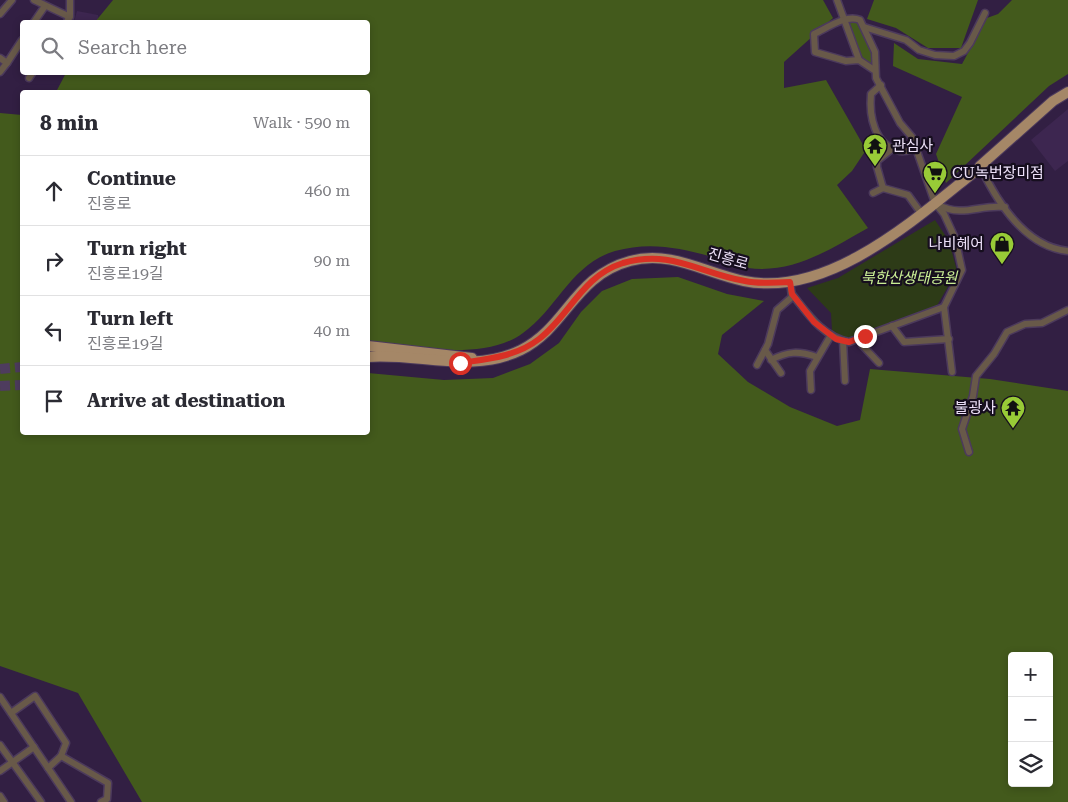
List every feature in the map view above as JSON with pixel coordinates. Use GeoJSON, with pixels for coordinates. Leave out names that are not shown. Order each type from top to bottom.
{"type":"FeatureCollection","features":[{"type":"Feature","properties":{"kind":"main road","name":"진흥로"},"geometry":{"type":"LineString","coordinates":[[370,357],[460,363],[508,355],[539,339],[591,280],[607,270],[648,257],[688,263],[745,281],[790,282],[814,276],[852,258],[889,236],[922,213],[976,170],[1053,101],[1068,92]]}},
{"type":"Feature","properties":{"kind":"main road","name":"진흥로"},"geometry":{"type":"LineString","coordinates":[[370,346],[485,360]]}},
{"type":"Feature","properties":{"kind":"street"},"geometry":{"type":"LineString","coordinates":[[0,14],[12,0]]}},
{"type":"Feature","properties":{"kind":"street"},"geometry":{"type":"LineString","coordinates":[[34,0],[69,20],[70,0]]}},
{"type":"Feature","properties":{"kind":"street"},"geometry":{"type":"LineString","coordinates":[[837,0],[859,60],[874,70]]}},
{"type":"Feature","properties":{"kind":"street"},"geometry":{"type":"LineString","coordinates":[[35,20],[45,6]]}},
{"type":"Feature","properties":{"kind":"street"},"geometry":{"type":"LineString","coordinates":[[864,27],[906,40],[919,50],[935,55],[954,56],[964,51],[970,43],[985,13]]}},
{"type":"Feature","properties":{"kind":"street"},"geometry":{"type":"LineString","coordinates":[[859,60],[846,61],[815,52],[814,34],[845,19],[855,18],[864,27],[875,52],[874,70],[900,123],[912,137],[935,203],[944,214],[955,238],[962,270],[944,307],[950,340],[952,372]]}},
{"type":"Feature","properties":{"kind":"street"},"geometry":{"type":"LineString","coordinates":[[0,72],[20,43]]}},
{"type":"Feature","properties":{"kind":"street"},"geometry":{"type":"LineString","coordinates":[[0,58],[7,63]]}},
{"type":"Feature","properties":{"kind":"street"},"geometry":{"type":"LineString","coordinates":[[881,85],[872,94],[870,107],[876,133],[893,148],[900,151],[916,149]]}},
{"type":"Feature","properties":{"kind":"street"},"geometry":{"type":"LineString","coordinates":[[883,188],[877,160],[893,148]]}},
{"type":"Feature","properties":{"kind":"street"},"geometry":{"type":"LineString","coordinates":[[976,170],[1026,233],[1049,248],[1068,251]]}},
{"type":"Feature","properties":{"kind":"street"},"geometry":{"type":"LineString","coordinates":[[873,193],[883,188],[908,195],[922,213]]}},
{"type":"Feature","properties":{"kind":"street"},"geometry":{"type":"LineString","coordinates":[[935,203],[950,211],[959,212],[1005,207]]}},
{"type":"Feature","properties":{"kind":"street"},"geometry":{"type":"LineString","coordinates":[[790,282],[792,294],[814,322],[836,339],[849,342],[944,307]]}},
{"type":"Feature","properties":{"kind":"street"},"geometry":{"type":"LineString","coordinates":[[757,364],[765,350],[777,310],[792,297],[792,294]]}},
{"type":"Feature","properties":{"kind":"street"},"geometry":{"type":"LineString","coordinates":[[969,452],[962,429],[973,396],[976,376],[993,356],[1007,332],[1025,324],[1042,323],[1068,310]]}},
{"type":"Feature","properties":{"kind":"street"},"geometry":{"type":"LineString","coordinates":[[892,326],[904,342],[950,340]]}},
{"type":"Feature","properties":{"kind":"street"},"geometry":{"type":"LineString","coordinates":[[811,390],[810,371],[831,335]]}},
{"type":"Feature","properties":{"kind":"street"},"geometry":{"type":"LineString","coordinates":[[859,338],[862,345],[879,363]]}},
{"type":"Feature","properties":{"kind":"street"},"geometry":{"type":"LineString","coordinates":[[843,340],[845,381]]}},
{"type":"Feature","properties":{"kind":"street"},"geometry":{"type":"LineString","coordinates":[[765,350],[781,373]]}},
{"type":"Feature","properties":{"kind":"street"},"geometry":{"type":"LineString","coordinates":[[771,360],[787,352],[805,353],[817,357]]}},
{"type":"Feature","properties":{"kind":"street"},"geometry":{"type":"LineString","coordinates":[[11,713],[35,696],[66,743],[62,756],[48,768]]}},
{"type":"Feature","properties":{"kind":"street"},"geometry":{"type":"LineString","coordinates":[[0,697],[71,802]]}},
{"type":"Feature","properties":{"kind":"street"},"geometry":{"type":"LineString","coordinates":[[0,745],[40,802]]}},
{"type":"Feature","properties":{"kind":"street"},"geometry":{"type":"LineString","coordinates":[[0,771],[34,747]]}},
{"type":"Feature","properties":{"kind":"street"},"geometry":{"type":"LineString","coordinates":[[62,756],[108,783],[107,799],[101,802]]}},
{"type":"Feature","properties":{"kind":"street"},"geometry":{"type":"LineString","coordinates":[[0,796],[4,802]]}},
{"type":"Feature","properties":{"kind":"shaded area"},"geometry":{"type":"Polygon","coordinates":[[[77,11],[98,15],[99,20],[75,20],[77,11]]]}},
{"type":"Feature","properties":{"kind":"shaded area"},"geometry":{"type":"Polygon","coordinates":[[[1068,109],[1068,161],[1055,171],[1031,140],[1068,109]]]}},
{"type":"Feature","properties":{"kind":"green space"},"geometry":{"type":"Polygon","coordinates":[[[113,0],[823,0],[833,18],[784,62],[784,88],[826,80],[866,150],[852,171],[837,185],[868,228],[840,244],[796,264],[765,269],[744,267],[703,254],[666,247],[641,246],[615,251],[600,257],[587,266],[535,323],[523,333],[507,342],[469,350],[427,349],[370,343],[370,90],[57,90],[65,75],[370,75],[370,20],[97,20],[113,0]]]}},
{"type":"Feature","properties":{"kind":"green space"},"geometry":{"type":"Polygon","coordinates":[[[874,0],[978,0],[961,48],[928,48],[896,28],[867,19],[874,0]]]}},
{"type":"Feature","properties":{"kind":"green space"},"geometry":{"type":"Polygon","coordinates":[[[1012,0],[1068,0],[1068,74],[1049,86],[946,183],[936,154],[962,97],[893,66],[894,43],[918,59],[962,64],[987,18],[998,14],[1012,0]]]}},
{"type":"Feature","properties":{"kind":"green space"},"geometry":{"type":"Polygon","coordinates":[[[855,21],[863,30],[869,42],[873,54],[873,66],[860,59],[848,22],[855,21]]]}},
{"type":"Feature","properties":{"kind":"green space"},"geometry":{"type":"Polygon","coordinates":[[[0,113],[20,115],[20,435],[370,435],[370,373],[444,380],[493,378],[530,364],[559,343],[581,312],[602,291],[632,279],[678,277],[727,294],[764,301],[722,335],[718,354],[748,382],[790,407],[837,426],[860,420],[870,369],[990,379],[1068,391],[1068,802],[142,802],[78,693],[0,666],[0,113]]]}},
{"type":"Feature","properties":{"kind":"green space","name":"북한산생태공원"},"geometry":{"type":"Polygon","coordinates":[[[935,220],[949,241],[957,271],[935,309],[845,339],[832,330],[831,313],[807,288],[838,278],[935,220]]]}},
{"type":"Feature","properties":{"kind":"tunnel"},"geometry":{"type":"LineString","coordinates":[[0,369],[20,367]]}},
{"type":"Feature","properties":{"kind":"tunnel"},"geometry":{"type":"LineString","coordinates":[[0,386],[20,385]]}},
{"type":"Feature","properties":{"kind":"place","name":"관심사"},"geometry":{"type":"Point","coordinates":[875,167]}},
{"type":"Feature","properties":{"kind":"place","name":"CU녹번장미점"},"geometry":{"type":"Point","coordinates":[935,194]}},
{"type":"Feature","properties":{"kind":"place","name":"나비헤어"},"geometry":{"type":"Point","coordinates":[1002,265]}},
{"type":"Feature","properties":{"kind":"place","name":"불광사"},"geometry":{"type":"Point","coordinates":[1013,429]}},
{"type":"Feature","properties":{"kind":"route"},"geometry":{"type":"LineString","coordinates":[[460,363],[508,355],[529,345],[539,339],[549,329],[572,300],[596,276],[620,264],[648,257],[688,263],[745,281],[790,282],[792,294],[814,322],[836,339],[849,342],[865,336]]}}]}
